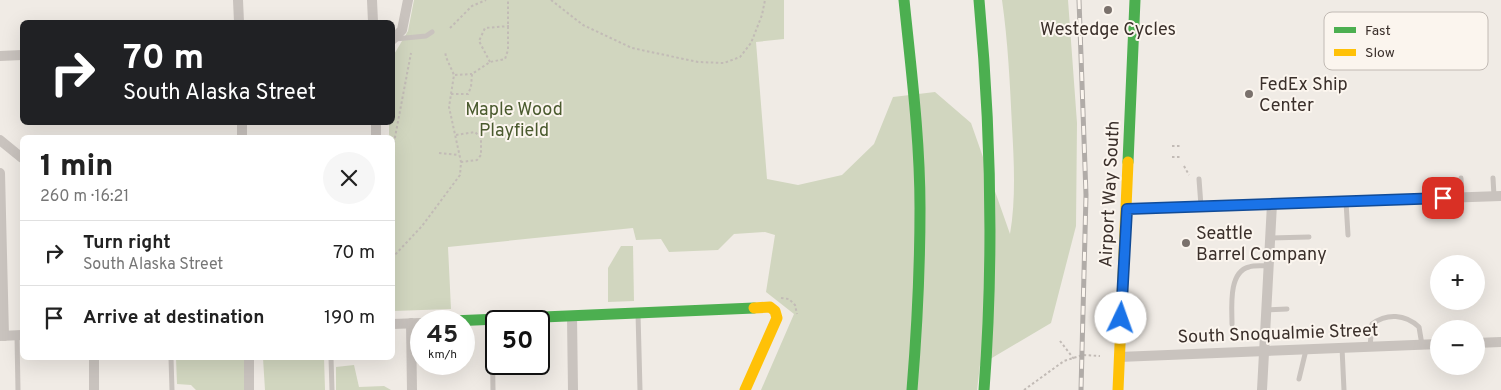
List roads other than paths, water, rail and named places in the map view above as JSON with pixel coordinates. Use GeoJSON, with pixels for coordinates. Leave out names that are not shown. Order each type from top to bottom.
{"type":"FeatureCollection","features":[{"type":"Feature","properties":{"kind":"main road"},"geometry":{"type":"LineString","coordinates":[[904,0],[914,92],[920,207],[918,313],[912,390]]}},
{"type":"Feature","properties":{"kind":"main road"},"geometry":{"type":"LineString","coordinates":[[979,0],[987,82],[991,154],[989,298],[984,390]]}},
{"type":"Feature","properties":{"kind":"main road","name":"Airport Way South"},"geometry":{"type":"LineString","coordinates":[[1118,390],[1135,0]]}},
{"type":"Feature","properties":{"kind":"main road"},"geometry":{"type":"LineString","coordinates":[[550,317],[770,307],[775,311],[776,318],[745,390]]}},
{"type":"Feature","properties":{"kind":"street"},"geometry":{"type":"LineString","coordinates":[[238,0],[239,20]]}},
{"type":"Feature","properties":{"kind":"street"},"geometry":{"type":"LineString","coordinates":[[372,0],[373,20]]}},
{"type":"Feature","properties":{"kind":"street"},"geometry":{"type":"LineString","coordinates":[[395,38],[402,30],[408,0]]}},
{"type":"Feature","properties":{"kind":"street"},"geometry":{"type":"LineString","coordinates":[[0,56],[20,55]]}},
{"type":"Feature","properties":{"kind":"street"},"geometry":{"type":"LineString","coordinates":[[0,140],[20,156]]}},
{"type":"Feature","properties":{"kind":"street"},"geometry":{"type":"LineString","coordinates":[[0,173],[2,336],[20,335]]}},
{"type":"Feature","properties":{"kind":"street"},"geometry":{"type":"LineString","coordinates":[[1127,209],[1497,196]]}},
{"type":"Feature","properties":{"kind":"street"},"geometry":{"type":"LineString","coordinates":[[1262,390],[1272,204]]}},
{"type":"Feature","properties":{"kind":"street"},"geometry":{"type":"LineString","coordinates":[[572,316],[573,390]]}},
{"type":"Feature","properties":{"kind":"street"},"geometry":{"type":"LineString","coordinates":[[395,324],[410,323]]}},
{"type":"Feature","properties":{"kind":"street"},"geometry":{"type":"LineString","coordinates":[[1485,343],[1501,342]]}},
{"type":"Feature","properties":{"kind":"street","name":"South Snoqualmie Street"},"geometry":{"type":"LineString","coordinates":[[1119,357],[1430,345]]}},
{"type":"Feature","properties":{"kind":"street"},"geometry":{"type":"LineString","coordinates":[[94,360],[94,390]]}},
{"type":"Feature","properties":{"kind":"street"},"geometry":{"type":"LineString","coordinates":[[249,360],[249,390]]}},
{"type":"Feature","properties":{"kind":"street"},"geometry":{"type":"LineString","coordinates":[[412,390],[413,375]]}},
{"type":"Feature","properties":{"kind":"lane"},"geometry":{"type":"LineString","coordinates":[[395,40],[426,36],[432,32]]}},
{"type":"Feature","properties":{"kind":"lane"},"geometry":{"type":"LineString","coordinates":[[1461,178],[1462,198]]}},
{"type":"Feature","properties":{"kind":"lane"},"geometry":{"type":"LineString","coordinates":[[1493,178],[1497,196]]}},
{"type":"Feature","properties":{"kind":"lane"},"geometry":{"type":"LineString","coordinates":[[1200,179],[1201,206]]}},
{"type":"Feature","properties":{"kind":"lane"},"geometry":{"type":"LineString","coordinates":[[1346,201],[1348,235]]}},
{"type":"Feature","properties":{"kind":"lane"},"geometry":{"type":"LineString","coordinates":[[1270,238],[1309,237]]}},
{"type":"Feature","properties":{"kind":"lane"},"geometry":{"type":"LineString","coordinates":[[1232,324],[1232,290],[1238,275],[1242,269],[1250,266],[1269,266]]}},
{"type":"Feature","properties":{"kind":"lane"},"geometry":{"type":"LineString","coordinates":[[1266,310],[1287,309]]}},
{"type":"Feature","properties":{"kind":"lane"},"geometry":{"type":"LineString","coordinates":[[638,313],[640,390]]}},
{"type":"Feature","properties":{"kind":"lane"},"geometry":{"type":"LineString","coordinates":[[1370,347],[1372,324],[1387,317],[1400,316],[1412,320],[1419,327],[1422,345]]}},
{"type":"Feature","properties":{"kind":"lane"},"geometry":{"type":"LineString","coordinates":[[18,390],[20,335]]}},
{"type":"Feature","properties":{"kind":"lane"},"geometry":{"type":"LineString","coordinates":[[1342,348],[1344,390]]}},
{"type":"Feature","properties":{"kind":"lane"},"geometry":{"type":"LineString","coordinates":[[1300,379],[1306,350]]}},
{"type":"Feature","properties":{"kind":"lane"},"geometry":{"type":"LineString","coordinates":[[171,360],[172,390]]}},
{"type":"Feature","properties":{"kind":"lane"},"geometry":{"type":"LineString","coordinates":[[331,360],[332,390]]}},
{"type":"Feature","properties":{"kind":"lane"},"geometry":{"type":"LineString","coordinates":[[493,375],[493,390]]}},
{"type":"Feature","properties":{"kind":"railway"},"geometry":{"type":"LineString","coordinates":[[1079,0],[1086,195],[1081,390]]}},
{"type":"Feature","properties":{"kind":"place","name":"Westedge Cycles"},"geometry":{"type":"Point","coordinates":[1108,10]}},
{"type":"Feature","properties":{"kind":"place","name":"FedEx Ship Center"},"geometry":{"type":"Point","coordinates":[1249,94]}},
{"type":"Feature","properties":{"kind":"place","name":"Seattle Barrel Company"},"geometry":{"type":"Point","coordinates":[1186,243]}},
{"type":"Feature","properties":{"kind":"park label","name":"Maple Wood Playfield"},"geometry":{"type":"Point","coordinates":[514,119]}}]}
